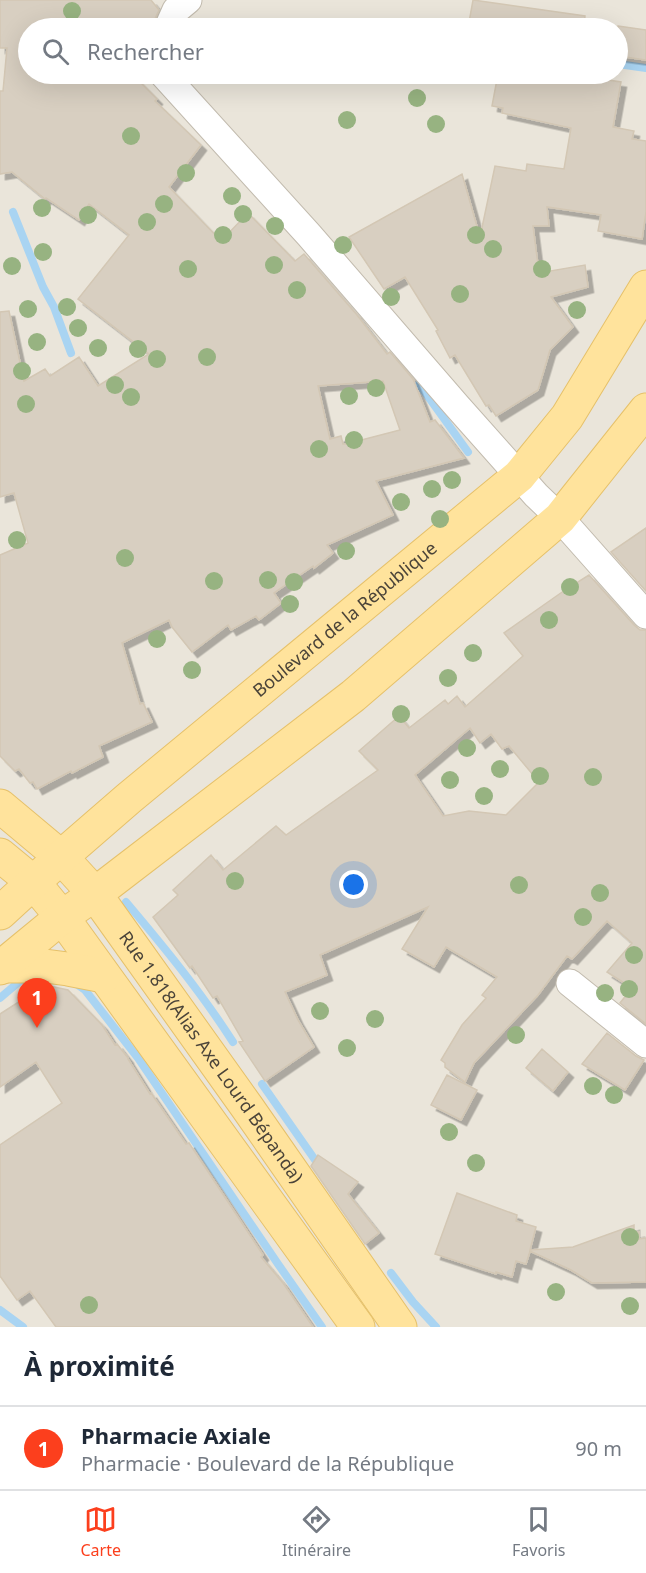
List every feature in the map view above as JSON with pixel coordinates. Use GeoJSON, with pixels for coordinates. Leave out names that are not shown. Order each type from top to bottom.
{"type":"FeatureCollection","features":[{"type":"Feature","properties":{"kind":"main road","name":"Boulevard de la République"},"geometry":{"type":"LineString","coordinates":[[0,914],[60,857],[129,798],[519,477],[567,417],[646,287]]}},
{"type":"Feature","properties":{"kind":"main road"},"geometry":{"type":"LineString","coordinates":[[1,967],[353,696],[560,518],[646,410]]}},
{"type":"Feature","properties":{"kind":"main road","name":"Rue 1.818(Alias Axe Lourd Bépanda)"},"geometry":{"type":"LineString","coordinates":[[0,806],[60,857],[95,894],[400,1327]]}},
{"type":"Feature","properties":{"kind":"main road","name":"Rue 1.818(Alias Axe Lourd Bépanda)"},"geometry":{"type":"LineString","coordinates":[[0,855],[33,883],[62,918],[358,1327]]}},
{"type":"Feature","properties":{"kind":"main road"},"geometry":{"type":"LineString","coordinates":[[1,967],[57,968],[104,976]]}},
{"type":"Feature","properties":{"kind":"street"},"geometry":{"type":"LineString","coordinates":[[171,84],[309,235],[519,477],[560,518],[646,615]]}},
{"type":"Feature","properties":{"kind":"street"},"geometry":{"type":"LineString","coordinates":[[570,983],[646,1044]]}},
{"type":"Feature","properties":{"kind":"shaded area"},"geometry":{"type":"Polygon","coordinates":[[[0,0],[646,0],[646,1327],[0,1327],[0,0]]]}},
{"type":"Feature","properties":{"kind":"building"},"geometry":{"type":"Polygon","coordinates":[[[0,0],[151,0],[159,10],[155,18],[18,18],[18,84],[142,84],[157,99],[155,101],[201,145],[169,187],[221,241],[248,213],[295,261],[304,254],[357,315],[387,354],[390,352],[413,379],[430,422],[435,420],[464,458],[376,481],[393,515],[327,545],[333,553],[274,593],[281,603],[259,620],[256,616],[231,630],[228,625],[192,652],[169,620],[122,643],[140,704],[143,703],[152,722],[99,746],[103,757],[37,789],[19,769],[15,771],[0,756],[0,555],[28,543],[14,493],[0,497],[0,312],[9,311],[24,381],[45,369],[50,376],[79,357],[98,386],[149,354],[78,299],[129,235],[89,204],[79,220],[45,199],[12,172],[0,174],[0,91],[3,91],[7,48],[0,48],[0,0]],[[383,381],[318,386],[330,439],[341,436],[343,444],[400,430],[383,381]]]}},
{"type":"Feature","properties":{"kind":"building"},"geometry":{"type":"Polygon","coordinates":[[[473,0],[585,16],[585,18],[470,18],[473,0]]]}},
{"type":"Feature","properties":{"kind":"building"},"geometry":{"type":"Polygon","coordinates":[[[628,27],[646,30],[646,60],[628,57],[628,27]]]}},
{"type":"Feature","properties":{"kind":"building"},"geometry":{"type":"Polygon","coordinates":[[[496,84],[621,84],[613,127],[634,131],[632,139],[646,141],[646,212],[642,239],[598,231],[601,215],[547,207],[549,226],[533,226],[539,273],[585,265],[588,287],[551,297],[573,327],[550,350],[538,390],[496,416],[489,405],[486,406],[455,355],[450,358],[436,331],[438,330],[405,277],[384,289],[349,237],[462,174],[480,237],[495,166],[526,171],[527,164],[564,169],[571,128],[502,113],[503,108],[492,106],[496,84]]]}},
{"type":"Feature","properties":{"kind":"building"},"geometry":{"type":"Polygon","coordinates":[[[646,528],[646,591],[611,552],[646,528]]]}},
{"type":"Feature","properties":{"kind":"building"},"geometry":{"type":"Polygon","coordinates":[[[589,575],[634,625],[640,630],[646,630],[646,1024],[620,1003],[632,988],[607,972],[632,943],[607,921],[572,959],[567,956],[538,995],[474,1063],[465,1082],[445,1067],[445,1063],[441,1060],[462,1025],[486,998],[482,995],[497,977],[446,947],[434,967],[402,949],[428,907],[320,955],[327,975],[285,992],[314,1047],[265,1081],[239,1042],[243,1041],[217,996],[213,998],[192,966],[190,968],[153,917],[178,895],[173,890],[211,855],[223,870],[276,826],[286,835],[378,770],[359,751],[399,716],[409,728],[445,700],[448,704],[457,696],[465,707],[523,656],[504,633],[589,575]],[[470,728],[415,775],[443,816],[469,811],[506,815],[539,782],[509,746],[502,749],[491,734],[480,743],[470,728]]]}},
{"type":"Feature","properties":{"kind":"building"},"geometry":{"type":"Polygon","coordinates":[[[45,985],[68,990],[102,1025],[115,1045],[117,1044],[128,1058],[150,1094],[186,1144],[189,1143],[263,1255],[261,1257],[283,1283],[313,1327],[56,1327],[30,1291],[17,1300],[0,1276],[0,1145],[62,1103],[36,1062],[0,1087],[0,1014],[45,985]]]}},
{"type":"Feature","properties":{"kind":"building"},"geometry":{"type":"Polygon","coordinates":[[[607,1033],[644,1060],[625,1090],[582,1064],[607,1033]]]}},
{"type":"Feature","properties":{"kind":"building"},"geometry":{"type":"Polygon","coordinates":[[[542,1049],[568,1072],[553,1091],[526,1068],[542,1049]]]}},
{"type":"Feature","properties":{"kind":"building"},"geometry":{"type":"Polygon","coordinates":[[[447,1075],[477,1090],[461,1120],[431,1105],[447,1075]]]}},
{"type":"Feature","properties":{"kind":"building"},"geometry":{"type":"Polygon","coordinates":[[[318,1155],[358,1182],[348,1194],[379,1233],[365,1244],[311,1166],[318,1155]]]}},
{"type":"Feature","properties":{"kind":"building"},"geometry":{"type":"Polygon","coordinates":[[[457,1193],[517,1215],[516,1221],[536,1227],[530,1250],[573,1247],[634,1225],[634,1233],[639,1232],[639,1239],[646,1238],[646,1282],[592,1283],[571,1270],[530,1251],[526,1264],[516,1261],[512,1277],[435,1254],[457,1193]]]}},
{"type":"Feature","properties":{"kind":"waterway"},"geometry":{"type":"LineString","coordinates":[[628,65],[646,68]]}},
{"type":"Feature","properties":{"kind":"waterway"},"geometry":{"type":"LineString","coordinates":[[13,212],[71,353]]}},
{"type":"Feature","properties":{"kind":"waterway"},"geometry":{"type":"LineString","coordinates":[[419,384],[468,452]]}},
{"type":"Feature","properties":{"kind":"waterway"},"geometry":{"type":"LineString","coordinates":[[126,902],[182,970],[233,1042]]}},
{"type":"Feature","properties":{"kind":"waterway"},"geometry":{"type":"LineString","coordinates":[[0,998],[20,981],[26,979]]}},
{"type":"Feature","properties":{"kind":"waterway"},"geometry":{"type":"LineString","coordinates":[[75,983],[85,990],[138,1058],[322,1327]]}},
{"type":"Feature","properties":{"kind":"waterway"},"geometry":{"type":"LineString","coordinates":[[262,1084],[320,1167]]}},
{"type":"Feature","properties":{"kind":"waterway"},"geometry":{"type":"LineString","coordinates":[[391,1273],[436,1327]]}},
{"type":"Feature","properties":{"kind":"waterway"},"geometry":{"type":"LineString","coordinates":[[0,1310],[23,1327]]}},
{"type":"Feature","properties":{"kind":"place","name":"Pharmacie Axiale"},"geometry":{"type":"Point","coordinates":[37,1028]}}]}
